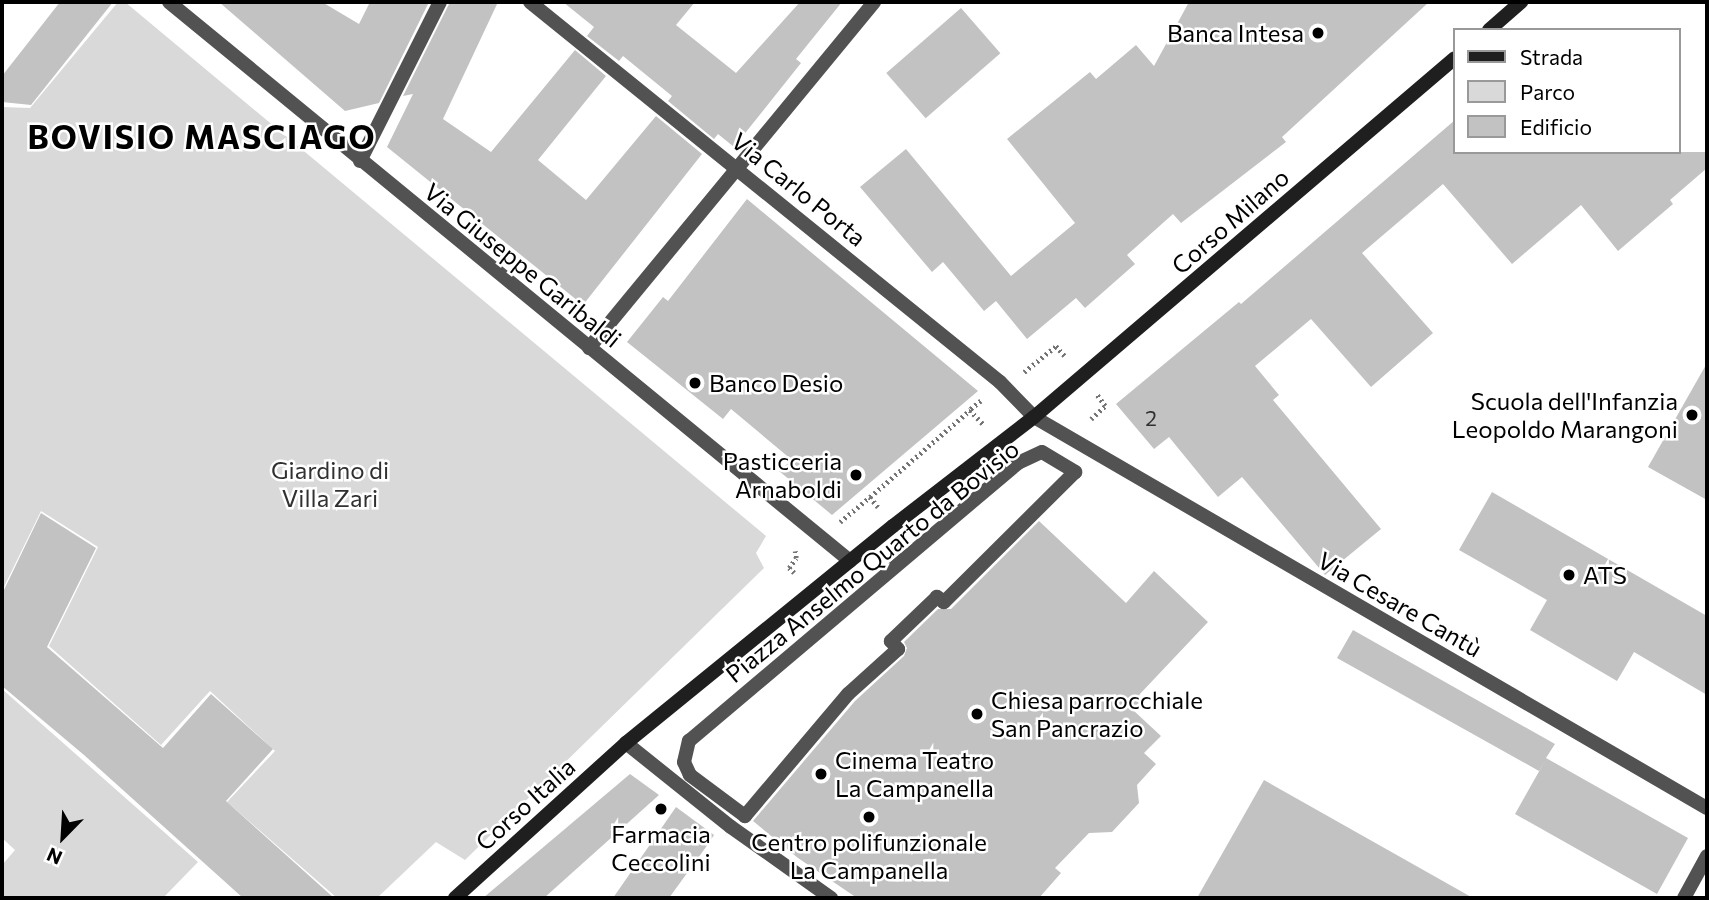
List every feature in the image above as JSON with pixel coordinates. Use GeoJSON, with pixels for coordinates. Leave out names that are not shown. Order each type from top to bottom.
{"type":"FeatureCollection","features":[{"type":"Feature","properties":{"kind":"street","name":"Via Giuseppe Garibaldi"},"geometry":{"type":"LineString","coordinates":[[169,2],[850,561]]}},
{"type":"Feature","properties":{"kind":"street"},"geometry":{"type":"LineString","coordinates":[[360,161],[440,2]]}},
{"type":"Feature","properties":{"kind":"street","name":"Via Carlo Porta"},"geometry":{"type":"LineString","coordinates":[[530,2],[1000,382],[1034,417],[1070,439]]}},
{"type":"Feature","properties":{"kind":"street"},"geometry":{"type":"LineString","coordinates":[[589,348],[874,2]]}},
{"type":"Feature","properties":{"kind":"street"},"geometry":{"type":"LineString","coordinates":[[1491,28],[1521,2]]}},
{"type":"Feature","properties":{"kind":"street","name":"Corso Milano"},"geometry":{"type":"LineString","coordinates":[[1034,417],[1454,59]]}},
{"type":"Feature","properties":{"kind":"street","name":"Piazza Anselmo Quarto da Bovisio"},"geometry":{"type":"LineString","coordinates":[[626,743],[850,561],[1034,417]]}},
{"type":"Feature","properties":{"kind":"street","name":"Via Cesare Cantù"},"geometry":{"type":"LineString","coordinates":[[1070,439],[1707,808]]}},
{"type":"Feature","properties":{"kind":"street","name":"Piazza Anselmo Quarto da Bovisio"},"geometry":{"type":"LineString","coordinates":[[1042,452],[1075,472],[944,603],[937,597],[891,641],[898,649],[848,694],[746,816],[690,775],[684,762],[689,741],[1018,463],[1042,452]]}},
{"type":"Feature","properties":{"kind":"street"},"geometry":{"type":"LineString","coordinates":[[626,743],[731,827],[831,898]]}},
{"type":"Feature","properties":{"kind":"street","name":"Corso Italia"},"geometry":{"type":"LineString","coordinates":[[456,898],[626,743]]}},
{"type":"Feature","properties":{"kind":"street"},"geometry":{"type":"LineString","coordinates":[[1684,898],[1707,856]]}},
{"type":"Feature","properties":{"kind":"path","name":"Piazza Anselmo Quarto da Bovisio"},"geometry":{"type":"LineString","coordinates":[[870,498],[971,411]]}},
{"type":"Feature","properties":{"kind":"green space","name":"Giardino di Villa Zari"},"geometry":{"type":"Polygon","coordinates":[[[118,2],[125,2],[766,536],[756,553],[764,568],[465,860],[436,842],[377,898],[337,898],[227,802],[275,751],[210,691],[161,745],[49,646],[98,547],[41,511],[2,591],[2,107],[30,108],[118,2]]]}},
{"type":"Feature","properties":{"kind":"green space"},"geometry":{"type":"Polygon","coordinates":[[[2,689],[198,862],[163,898],[2,898],[2,865],[15,850],[2,838],[2,689]]]}},
{"type":"Feature","properties":{"kind":"building"},"geometry":{"type":"Polygon","coordinates":[[[60,2],[113,2],[31,105],[2,102],[2,76],[60,2]]]}},
{"type":"Feature","properties":{"kind":"building"},"geometry":{"type":"Polygon","coordinates":[[[219,2],[322,2],[359,24],[370,2],[429,2],[379,103],[345,111],[219,2]]]}},
{"type":"Feature","properties":{"kind":"building"},"geometry":{"type":"Polygon","coordinates":[[[450,2],[498,2],[443,119],[491,152],[575,50],[606,76],[538,160],[586,200],[656,116],[702,154],[583,305],[387,147],[413,94],[403,96],[450,2]]]}},
{"type":"Feature","properties":{"kind":"building"},"geometry":{"type":"Polygon","coordinates":[[[563,2],[695,2],[676,25],[736,73],[800,2],[842,2],[796,59],[801,63],[734,147],[718,134],[714,139],[668,101],[672,96],[623,56],[619,61],[587,36],[594,27],[563,2]]]}},
{"type":"Feature","properties":{"kind":"building"},"geometry":{"type":"Polygon","coordinates":[[[1189,2],[1429,2],[1282,137],[1286,142],[1181,223],[1173,214],[1127,255],[1135,264],[1085,308],[1076,298],[1027,339],[996,301],[984,311],[943,262],[932,272],[860,187],[906,149],[1011,276],[1075,223],[1007,139],[1090,72],[1096,79],[1136,45],[1154,66],[1189,2]]]}},
{"type":"Feature","properties":{"kind":"building"},"geometry":{"type":"Polygon","coordinates":[[[961,8],[1000,53],[926,118],[886,73],[961,8]]]}},
{"type":"Feature","properties":{"kind":"building"},"geometry":{"type":"Polygon","coordinates":[[[1454,121],[1454,154],[1707,152],[1707,168],[1670,200],[1673,204],[1618,251],[1581,205],[1512,264],[1443,184],[1362,253],[1433,333],[1371,387],[1311,319],[1255,366],[1279,395],[1273,400],[1381,529],[1325,575],[1242,477],[1218,497],[1169,437],[1154,449],[1116,404],[1239,302],[1241,304],[1454,121]]]}},
{"type":"Feature","properties":{"kind":"building"},"geometry":{"type":"Polygon","coordinates":[[[747,199],[978,391],[832,515],[779,471],[792,460],[731,409],[723,419],[627,342],[663,297],[668,301],[747,199]]]}},
{"type":"Feature","properties":{"kind":"building","name":"Scuola dell'Infanzia Leopoldo Marangoni"},"geometry":{"type":"Polygon","coordinates":[[[1707,363],[1707,500],[1648,467],[1707,363]]]}},
{"type":"Feature","properties":{"kind":"building","name":"ATS"},"geometry":{"type":"Polygon","coordinates":[[[1492,492],[1707,616],[1707,695],[1634,652],[1617,681],[1530,630],[1547,600],[1459,550],[1492,492]]]}},
{"type":"Feature","properties":{"kind":"building"},"geometry":{"type":"Polygon","coordinates":[[[41,513],[96,548],[47,647],[163,748],[211,694],[273,749],[226,801],[334,898],[243,898],[84,755],[2,686],[2,594],[41,513]]]}},
{"type":"Feature","properties":{"kind":"building"},"geometry":{"type":"Polygon","coordinates":[[[1039,521],[1126,603],[1154,571],[1208,622],[1139,695],[1144,699],[1133,710],[1161,736],[1144,753],[1156,764],[1137,785],[1139,803],[1112,832],[1089,833],[1055,868],[1061,873],[1039,898],[857,898],[798,858],[753,821],[855,701],[904,656],[907,648],[904,642],[938,609],[951,609],[1039,521]]]}},
{"type":"Feature","properties":{"kind":"building"},"geometry":{"type":"Polygon","coordinates":[[[1353,630],[1555,744],[1546,758],[1688,838],[1657,894],[1515,814],[1546,759],[1539,771],[1337,658],[1353,630]]]}},
{"type":"Feature","properties":{"kind":"building"},"geometry":{"type":"Polygon","coordinates":[[[630,774],[659,795],[544,898],[483,898],[630,774]]]}},
{"type":"Feature","properties":{"kind":"building"},"geometry":{"type":"Polygon","coordinates":[[[1264,780],[1473,898],[1197,898],[1264,780]]]}},
{"type":"Feature","properties":{"kind":"building"},"geometry":{"type":"Polygon","coordinates":[[[676,807],[714,835],[706,847],[669,898],[613,898],[676,807]]]}},
{"type":"Feature","properties":{"kind":"place","name":"Banca Intesa"},"geometry":{"type":"Point","coordinates":[1318,33]}},
{"type":"Feature","properties":{"kind":"place","name":"Banco Desio"},"geometry":{"type":"Point","coordinates":[695,383]}},
{"type":"Feature","properties":{"kind":"place","name":"Scuola dell'Infanzia Leopoldo Marangoni"},"geometry":{"type":"Point","coordinates":[1692,415]}},
{"type":"Feature","properties":{"kind":"place","name":"Pasticceria Arnaboldi"},"geometry":{"type":"Point","coordinates":[856,475]}},
{"type":"Feature","properties":{"kind":"place","name":"ATS"},"geometry":{"type":"Point","coordinates":[1569,575]}},
{"type":"Feature","properties":{"kind":"place","name":"Chiesa parrocchiale San Pancrazio"},"geometry":{"type":"Point","coordinates":[977,714]}},
{"type":"Feature","properties":{"kind":"place","name":"Cinema Teatro La Campanella"},"geometry":{"type":"Point","coordinates":[821,774]}},
{"type":"Feature","properties":{"kind":"place","name":"Farmacia Ceccolini"},"geometry":{"type":"Point","coordinates":[661,809]}},
{"type":"Feature","properties":{"kind":"place","name":"Centro polifunzionale La Campanella"},"geometry":{"type":"Point","coordinates":[869,817]}},
{"type":"Feature","properties":{"kind":"district","name":"BOVISIO MASCIAGO"},"geometry":{"type":"Point","coordinates":[202,136]}}]}
